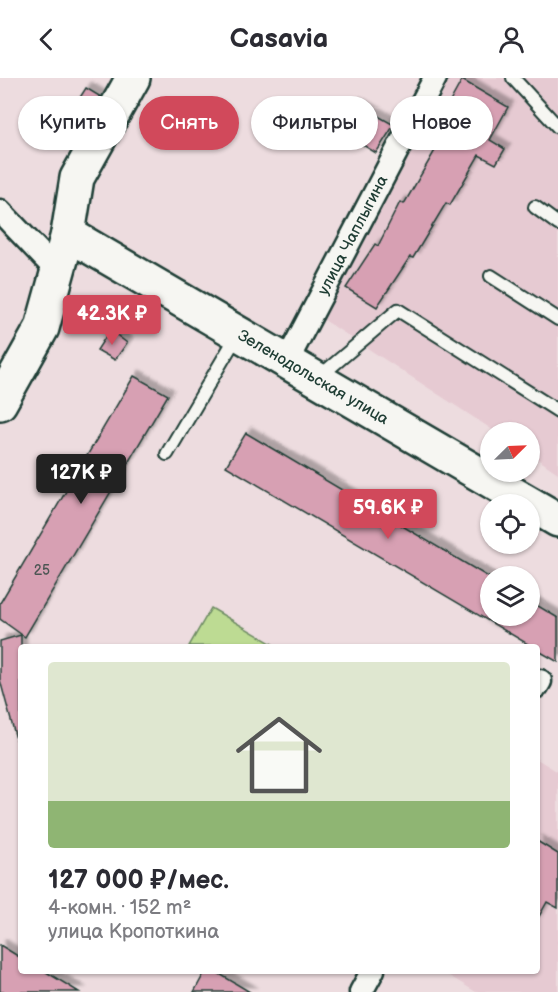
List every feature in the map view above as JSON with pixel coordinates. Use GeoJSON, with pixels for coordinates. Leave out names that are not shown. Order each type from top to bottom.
{"type":"FeatureCollection","features":[{"type":"Feature","properties":{"kind":"street"},"geometry":{"type":"LineString","coordinates":[[0,403],[42,328],[68,234],[76,178],[133,78]]}},
{"type":"Feature","properties":{"kind":"street","name":"улица Чаплыгина"},"geometry":{"type":"LineString","coordinates":[[287,361],[435,78]]}},
{"type":"Feature","properties":{"kind":"street"},"geometry":{"type":"LineString","coordinates":[[0,210],[59,273]]}},
{"type":"Feature","properties":{"kind":"street","name":"Зеленодольская улица"},"geometry":{"type":"LineString","coordinates":[[68,234],[558,520]]}},
{"type":"Feature","properties":{"kind":"street"},"geometry":{"type":"LineString","coordinates":[[361,992],[371,974]]}},
{"type":"Feature","properties":{"kind":"lane"},"geometry":{"type":"LineString","coordinates":[[513,78],[558,127]]}},
{"type":"Feature","properties":{"kind":"lane"},"geometry":{"type":"LineString","coordinates":[[535,207],[558,224]]}},
{"type":"Feature","properties":{"kind":"lane"},"geometry":{"type":"LineString","coordinates":[[491,276],[558,319]]}},
{"type":"Feature","properties":{"kind":"lane"},"geometry":{"type":"LineString","coordinates":[[318,378],[398,310],[558,411]]}},
{"type":"Feature","properties":{"kind":"lane"},"geometry":{"type":"LineString","coordinates":[[166,454],[238,334]]}},
{"type":"Feature","properties":{"kind":"shaded area"},"geometry":{"type":"Polygon","coordinates":[[[443,78],[558,78],[558,473],[540,461],[540,422],[481,422],[318,316],[405,150],[493,150],[493,96],[434,96],[443,78]]]}},
{"type":"Feature","properties":{"kind":"shaded area"},"geometry":{"type":"Polygon","coordinates":[[[540,761],[558,772],[558,992],[476,992],[446,974],[540,974],[540,761]]]}},
{"type":"Feature","properties":{"kind":"green space"},"geometry":{"type":"Polygon","coordinates":[[[211,608],[273,644],[190,644],[211,608]]]}},
{"type":"Feature","properties":{"kind":"building"},"geometry":{"type":"Polygon","coordinates":[[[462,80],[489,96],[453,96],[462,80]]]}},
{"type":"Feature","properties":{"kind":"building"},"geometry":{"type":"Polygon","coordinates":[[[86,88],[99,96],[81,96],[86,88]]]}},
{"type":"Feature","properties":{"kind":"building"},"geometry":{"type":"Polygon","coordinates":[[[493,98],[508,107],[493,134],[493,98]]]}},
{"type":"Feature","properties":{"kind":"building"},"geometry":{"type":"Polygon","coordinates":[[[378,116],[390,123],[390,131],[378,150],[378,116]]]}},
{"type":"Feature","properties":{"kind":"building"},"geometry":{"type":"Polygon","coordinates":[[[493,142],[505,149],[496,164],[479,155],[450,205],[446,203],[413,258],[410,257],[377,307],[346,288],[375,244],[378,246],[400,202],[404,204],[435,150],[493,150],[493,142]]]}},
{"type":"Feature","properties":{"kind":"building"},"geometry":{"type":"Polygon","coordinates":[[[110,330],[127,343],[115,360],[97,350],[110,330]]]}},
{"type":"Feature","properties":{"kind":"building"},"geometry":{"type":"Polygon","coordinates":[[[134,376],[168,395],[25,637],[0,619],[0,603],[134,376]]]}},
{"type":"Feature","properties":{"kind":"building"},"geometry":{"type":"Polygon","coordinates":[[[246,433],[480,572],[480,616],[226,466],[246,433]]]}},
{"type":"Feature","properties":{"kind":"building"},"geometry":{"type":"Polygon","coordinates":[[[540,607],[558,618],[558,662],[540,652],[540,644],[528,644],[497,626],[540,626],[540,607]]]}},
{"type":"Feature","properties":{"kind":"building"},"geometry":{"type":"Polygon","coordinates":[[[21,635],[21,644],[18,644],[18,739],[16,739],[0,680],[0,641],[21,635]]]}},
{"type":"Feature","properties":{"kind":"building"},"geometry":{"type":"Polygon","coordinates":[[[540,843],[558,854],[558,908],[547,902],[540,915],[540,843]]]}},
{"type":"Feature","properties":{"kind":"building"},"geometry":{"type":"Polygon","coordinates":[[[0,945],[18,956],[18,974],[50,974],[79,992],[0,992],[0,945]]]}},
{"type":"Feature","properties":{"kind":"building"},"geometry":{"type":"Polygon","coordinates":[[[204,974],[220,974],[250,992],[194,992],[204,974]]]}}]}
